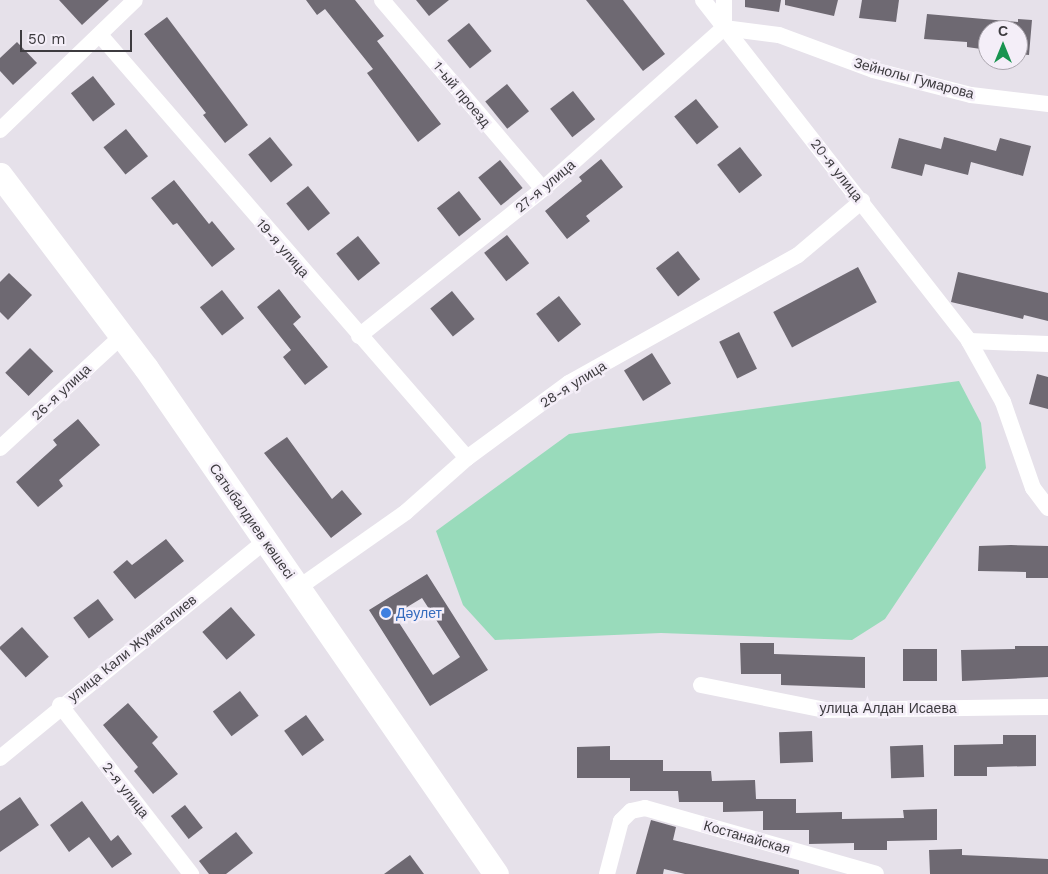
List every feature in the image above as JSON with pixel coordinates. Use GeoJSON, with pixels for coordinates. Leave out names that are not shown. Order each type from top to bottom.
{"type":"FeatureCollection","features":[{"type":"Feature","properties":{"kind":"main road","name":"Сатыбалдиев көшесі"},"geometry":{"type":"LineString","coordinates":[[0,175],[122,336],[496,874]]}},
{"type":"Feature","properties":{"kind":"street"},"geometry":{"type":"LineString","coordinates":[[0,130],[135,0]]}},
{"type":"Feature","properties":{"kind":"street","name":"1-ый проезд"},"geometry":{"type":"LineString","coordinates":[[382,0],[543,189]]}},
{"type":"Feature","properties":{"kind":"street","name":"20-я улица"},"geometry":{"type":"LineString","coordinates":[[703,0],[862,201],[969,342],[1003,402],[1032,488],[1048,508]]}},
{"type":"Feature","properties":{"kind":"street"},"geometry":{"type":"LineString","coordinates":[[724,0],[724,28]]}},
{"type":"Feature","properties":{"kind":"street","name":"27-я улица"},"geometry":{"type":"LineString","coordinates":[[359,336],[543,189],[724,28]]}},
{"type":"Feature","properties":{"kind":"street","name":"Зейнолы Гумарова"},"geometry":{"type":"LineString","coordinates":[[724,28],[779,35],[873,70],[971,95],[1048,104]]}},
{"type":"Feature","properties":{"kind":"street","name":"19-я улица"},"geometry":{"type":"LineString","coordinates":[[100,35],[359,336],[467,458]]}},
{"type":"Feature","properties":{"kind":"street","name":"28-я улица"},"geometry":{"type":"LineString","coordinates":[[298,588],[406,512],[467,458],[568,383],[798,255],[862,201]]}},
{"type":"Feature","properties":{"kind":"street","name":"26-я улица"},"geometry":{"type":"LineString","coordinates":[[0,448],[122,336]]}},
{"type":"Feature","properties":{"kind":"street"},"geometry":{"type":"LineString","coordinates":[[969,342],[1048,344]]}},
{"type":"Feature","properties":{"kind":"street","name":"улица Кали Жумагалиев"},"geometry":{"type":"LineString","coordinates":[[0,758],[60,705],[265,541]]}},
{"type":"Feature","properties":{"kind":"street","name":"улица Алдан Исаева"},"geometry":{"type":"LineString","coordinates":[[701,685],[825,710],[1048,707]]}},
{"type":"Feature","properties":{"kind":"street","name":"2-я улица"},"geometry":{"type":"LineString","coordinates":[[60,705],[191,874]]}},
{"type":"Feature","properties":{"kind":"street","name":"Костанайская"},"geometry":{"type":"LineString","coordinates":[[606,874],[621,821],[630,811],[645,808],[876,874]]}},
{"type":"Feature","properties":{"kind":"green space"},"geometry":{"type":"Polygon","coordinates":[[[959,381],[981,423],[986,468],[885,619],[852,640],[661,633],[495,640],[463,605],[436,531],[569,434],[959,381]]]}},
{"type":"Feature","properties":{"kind":"building"},"geometry":{"type":"Polygon","coordinates":[[[59,0],[109,0],[82,25],[59,0]]]}},
{"type":"Feature","properties":{"kind":"building"},"geometry":{"type":"Polygon","coordinates":[[[306,0],[355,0],[384,36],[377,41],[441,124],[418,142],[367,73],[373,69],[325,9],[317,15],[306,0]]]}},
{"type":"Feature","properties":{"kind":"building"},"geometry":{"type":"Polygon","coordinates":[[[416,0],[449,0],[429,16],[416,0]]]}},
{"type":"Feature","properties":{"kind":"building"},"geometry":{"type":"Polygon","coordinates":[[[586,0],[623,0],[665,54],[643,71],[586,0]]]}},
{"type":"Feature","properties":{"kind":"building"},"geometry":{"type":"Polygon","coordinates":[[[745,0],[781,0],[779,12],[745,7],[745,0]]]}},
{"type":"Feature","properties":{"kind":"building"},"geometry":{"type":"Polygon","coordinates":[[[785,0],[838,0],[834,16],[785,5],[785,0]]]}},
{"type":"Feature","properties":{"kind":"building"},"geometry":{"type":"Polygon","coordinates":[[[862,0],[899,0],[896,22],[859,18],[862,0]]]}},
{"type":"Feature","properties":{"kind":"building"},"geometry":{"type":"Polygon","coordinates":[[[927,14],[995,20],[978,20],[978,49],[967,47],[967,42],[924,39],[927,14]]]}},
{"type":"Feature","properties":{"kind":"building"},"geometry":{"type":"Polygon","coordinates":[[[167,17],[248,125],[225,143],[203,115],[206,113],[144,34],[167,17]]]}},
{"type":"Feature","properties":{"kind":"building"},"geometry":{"type":"Polygon","coordinates":[[[1018,19],[1032,20],[1029,55],[1028,20],[1018,19]]]}},
{"type":"Feature","properties":{"kind":"building"},"geometry":{"type":"Polygon","coordinates":[[[469,23],[492,51],[470,69],[447,41],[469,23]]]}},
{"type":"Feature","properties":{"kind":"building"},"geometry":{"type":"Polygon","coordinates":[[[17,42],[37,63],[13,85],[0,71],[0,58],[17,42]]]}},
{"type":"Feature","properties":{"kind":"building"},"geometry":{"type":"Polygon","coordinates":[[[93,76],[115,104],[93,122],[71,93],[93,76]]]}},
{"type":"Feature","properties":{"kind":"building"},"geometry":{"type":"Polygon","coordinates":[[[507,84],[529,111],[507,129],[485,102],[507,84]]]}},
{"type":"Feature","properties":{"kind":"building"},"geometry":{"type":"Polygon","coordinates":[[[573,91],[595,119],[572,137],[550,109],[573,91]]]}},
{"type":"Feature","properties":{"kind":"building"},"geometry":{"type":"Polygon","coordinates":[[[696,99],[719,127],[697,145],[674,117],[696,99]]]}},
{"type":"Feature","properties":{"kind":"building"},"geometry":{"type":"Polygon","coordinates":[[[126,129],[148,156],[125,174],[103,147],[126,129]]]}},
{"type":"Feature","properties":{"kind":"building"},"geometry":{"type":"Polygon","coordinates":[[[270,137],[293,165],[271,183],[248,155],[270,137]]]}},
{"type":"Feature","properties":{"kind":"building"},"geometry":{"type":"Polygon","coordinates":[[[944,137],[996,151],[1000,138],[1031,146],[1023,176],[971,162],[968,175],[925,164],[922,176],[891,168],[899,138],[941,149],[944,137]]]}},
{"type":"Feature","properties":{"kind":"building"},"geometry":{"type":"Polygon","coordinates":[[[740,147],[762,175],[739,193],[717,165],[740,147]]]}},
{"type":"Feature","properties":{"kind":"building"},"geometry":{"type":"Polygon","coordinates":[[[601,159],[623,187],[586,216],[590,221],[567,239],[545,211],[582,181],[579,177],[601,159]]]}},
{"type":"Feature","properties":{"kind":"building"},"geometry":{"type":"Polygon","coordinates":[[[500,160],[523,188],[501,206],[478,178],[500,160]]]}},
{"type":"Feature","properties":{"kind":"building"},"geometry":{"type":"Polygon","coordinates":[[[174,180],[209,224],[212,221],[235,249],[212,267],[177,223],[173,225],[151,198],[174,180]]]}},
{"type":"Feature","properties":{"kind":"building"},"geometry":{"type":"Polygon","coordinates":[[[308,186],[330,213],[308,231],[286,204],[308,186]]]}},
{"type":"Feature","properties":{"kind":"building"},"geometry":{"type":"Polygon","coordinates":[[[459,191],[481,219],[459,237],[437,208],[459,191]]]}},
{"type":"Feature","properties":{"kind":"building"},"geometry":{"type":"Polygon","coordinates":[[[507,235],[529,263],[506,281],[484,253],[507,235]]]}},
{"type":"Feature","properties":{"kind":"building"},"geometry":{"type":"Polygon","coordinates":[[[358,236],[380,263],[358,281],[336,254],[358,236]]]}},
{"type":"Feature","properties":{"kind":"building"},"geometry":{"type":"Polygon","coordinates":[[[678,251],[700,279],[678,297],[656,268],[678,251]]]}},
{"type":"Feature","properties":{"kind":"building"},"geometry":{"type":"Polygon","coordinates":[[[858,267],[877,302],[792,347],[773,312],[858,267]]]}},
{"type":"Feature","properties":{"kind":"building"},"geometry":{"type":"Polygon","coordinates":[[[958,272],[1048,293],[1048,321],[1024,315],[1023,319],[951,302],[958,272]]]}},
{"type":"Feature","properties":{"kind":"building"},"geometry":{"type":"Polygon","coordinates":[[[9,273],[32,295],[8,320],[0,312],[0,282],[9,273]]]}},
{"type":"Feature","properties":{"kind":"building"},"geometry":{"type":"Polygon","coordinates":[[[279,289],[301,317],[293,324],[328,367],[305,385],[283,357],[291,350],[257,307],[279,289]]]}},
{"type":"Feature","properties":{"kind":"building"},"geometry":{"type":"Polygon","coordinates":[[[222,290],[244,318],[222,336],[200,307],[222,290]]]}},
{"type":"Feature","properties":{"kind":"building"},"geometry":{"type":"Polygon","coordinates":[[[452,291],[475,319],[453,337],[430,309],[452,291]]]}},
{"type":"Feature","properties":{"kind":"building"},"geometry":{"type":"Polygon","coordinates":[[[559,296],[581,324],[558,342],[536,314],[559,296]]]}},
{"type":"Feature","properties":{"kind":"building"},"geometry":{"type":"Polygon","coordinates":[[[739,332],[757,369],[737,378],[719,342],[739,332]]]}},
{"type":"Feature","properties":{"kind":"building"},"geometry":{"type":"Polygon","coordinates":[[[30,348],[53,371],[29,396],[5,373],[30,348]]]}},
{"type":"Feature","properties":{"kind":"building"},"geometry":{"type":"Polygon","coordinates":[[[652,353],[671,384],[643,401],[624,370],[652,353]]]}},
{"type":"Feature","properties":{"kind":"building"},"geometry":{"type":"Polygon","coordinates":[[[1037,374],[1048,377],[1048,409],[1029,404],[1037,374]]]}},
{"type":"Feature","properties":{"kind":"building"},"geometry":{"type":"Polygon","coordinates":[[[78,419],[100,445],[59,480],[63,486],[38,507],[16,482],[57,445],[53,440],[78,419]]]}},
{"type":"Feature","properties":{"kind":"building"},"geometry":{"type":"Polygon","coordinates":[[[287,437],[332,499],[342,490],[362,514],[331,538],[264,453],[287,437]]]}},
{"type":"Feature","properties":{"kind":"building"},"geometry":{"type":"Polygon","coordinates":[[[166,539],[184,561],[135,599],[113,572],[127,560],[132,565],[166,539]]]}},
{"type":"Feature","properties":{"kind":"building"},"geometry":{"type":"Polygon","coordinates":[[[979,546],[1048,546],[1048,578],[1026,578],[1026,572],[978,571],[979,546]]]}},
{"type":"Feature","properties":{"kind":"building"},"geometry":{"type":"Polygon","coordinates":[[[427,574],[488,670],[430,706],[369,610],[427,574]],[[422,598],[394,615],[433,675],[460,657],[422,598]]]}},
{"type":"Feature","properties":{"kind":"building"},"geometry":{"type":"Polygon","coordinates":[[[98,599],[114,620],[89,638],[73,618],[98,599]]]}},
{"type":"Feature","properties":{"kind":"building"},"geometry":{"type":"Polygon","coordinates":[[[231,607],[255,635],[227,660],[202,632],[231,607]]]}},
{"type":"Feature","properties":{"kind":"building"},"geometry":{"type":"Polygon","coordinates":[[[22,627],[49,657],[26,677],[0,649],[22,627]]]}},
{"type":"Feature","properties":{"kind":"building"},"geometry":{"type":"Polygon","coordinates":[[[740,643],[774,643],[774,654],[865,657],[865,688],[781,685],[781,674],[741,674],[740,643]]]}},
{"type":"Feature","properties":{"kind":"building"},"geometry":{"type":"Polygon","coordinates":[[[1015,646],[1048,646],[1048,677],[962,681],[961,650],[1015,649],[1015,646]]]}},
{"type":"Feature","properties":{"kind":"building"},"geometry":{"type":"Polygon","coordinates":[[[903,649],[937,649],[937,681],[903,681],[903,649]]]}},
{"type":"Feature","properties":{"kind":"building"},"geometry":{"type":"Polygon","coordinates":[[[240,691],[259,716],[232,736],[213,711],[240,691]]]}},
{"type":"Feature","properties":{"kind":"building"},"geometry":{"type":"Polygon","coordinates":[[[128,703],[158,737],[152,743],[178,774],[153,794],[134,771],[138,767],[103,725],[128,703]]]}},
{"type":"Feature","properties":{"kind":"building"},"geometry":{"type":"Polygon","coordinates":[[[306,715],[324,740],[302,756],[284,731],[306,715]]]}},
{"type":"Feature","properties":{"kind":"building"},"geometry":{"type":"Polygon","coordinates":[[[812,731],[813,762],[780,763],[779,732],[812,731]]]}},
{"type":"Feature","properties":{"kind":"building"},"geometry":{"type":"Polygon","coordinates":[[[1003,735],[1036,735],[1036,766],[987,767],[987,776],[954,776],[954,745],[1003,744],[1003,735]]]}},
{"type":"Feature","properties":{"kind":"building"},"geometry":{"type":"Polygon","coordinates":[[[923,745],[924,777],[891,778],[890,746],[923,745]]]}},
{"type":"Feature","properties":{"kind":"building"},"geometry":{"type":"Polygon","coordinates":[[[610,746],[610,760],[663,760],[663,771],[711,771],[712,781],[755,780],[756,799],[796,799],[796,813],[842,812],[842,819],[904,818],[903,810],[937,809],[937,840],[887,841],[887,850],[854,850],[854,843],[809,844],[809,830],[763,830],[763,811],[723,812],[723,802],[679,802],[678,791],[630,791],[630,778],[577,778],[577,747],[610,746]]]}},
{"type":"Feature","properties":{"kind":"building"},"geometry":{"type":"Polygon","coordinates":[[[20,797],[39,825],[0,852],[0,811],[20,797]]]}},
{"type":"Feature","properties":{"kind":"building"},"geometry":{"type":"Polygon","coordinates":[[[82,801],[111,841],[118,835],[132,854],[112,868],[89,837],[69,852],[50,825],[82,801]]]}},
{"type":"Feature","properties":{"kind":"building"},"geometry":{"type":"Polygon","coordinates":[[[185,805],[203,828],[189,839],[171,816],[185,805]]]}},
{"type":"Feature","properties":{"kind":"building"},"geometry":{"type":"Polygon","coordinates":[[[651,820],[676,827],[673,840],[799,870],[799,874],[685,874],[664,869],[663,874],[636,874],[651,820]]]}},
{"type":"Feature","properties":{"kind":"building"},"geometry":{"type":"Polygon","coordinates":[[[236,832],[253,853],[226,874],[209,874],[199,861],[236,832]]]}},
{"type":"Feature","properties":{"kind":"building"},"geometry":{"type":"Polygon","coordinates":[[[962,849],[962,855],[1048,859],[1048,874],[930,874],[929,850],[962,849]]]}},
{"type":"Feature","properties":{"kind":"building"},"geometry":{"type":"Polygon","coordinates":[[[410,855],[424,874],[384,874],[410,855]]]}},
{"type":"Feature","properties":{"kind":"place","name":"Дәулет"},"geometry":{"type":"Point","coordinates":[386,613]}}]}
